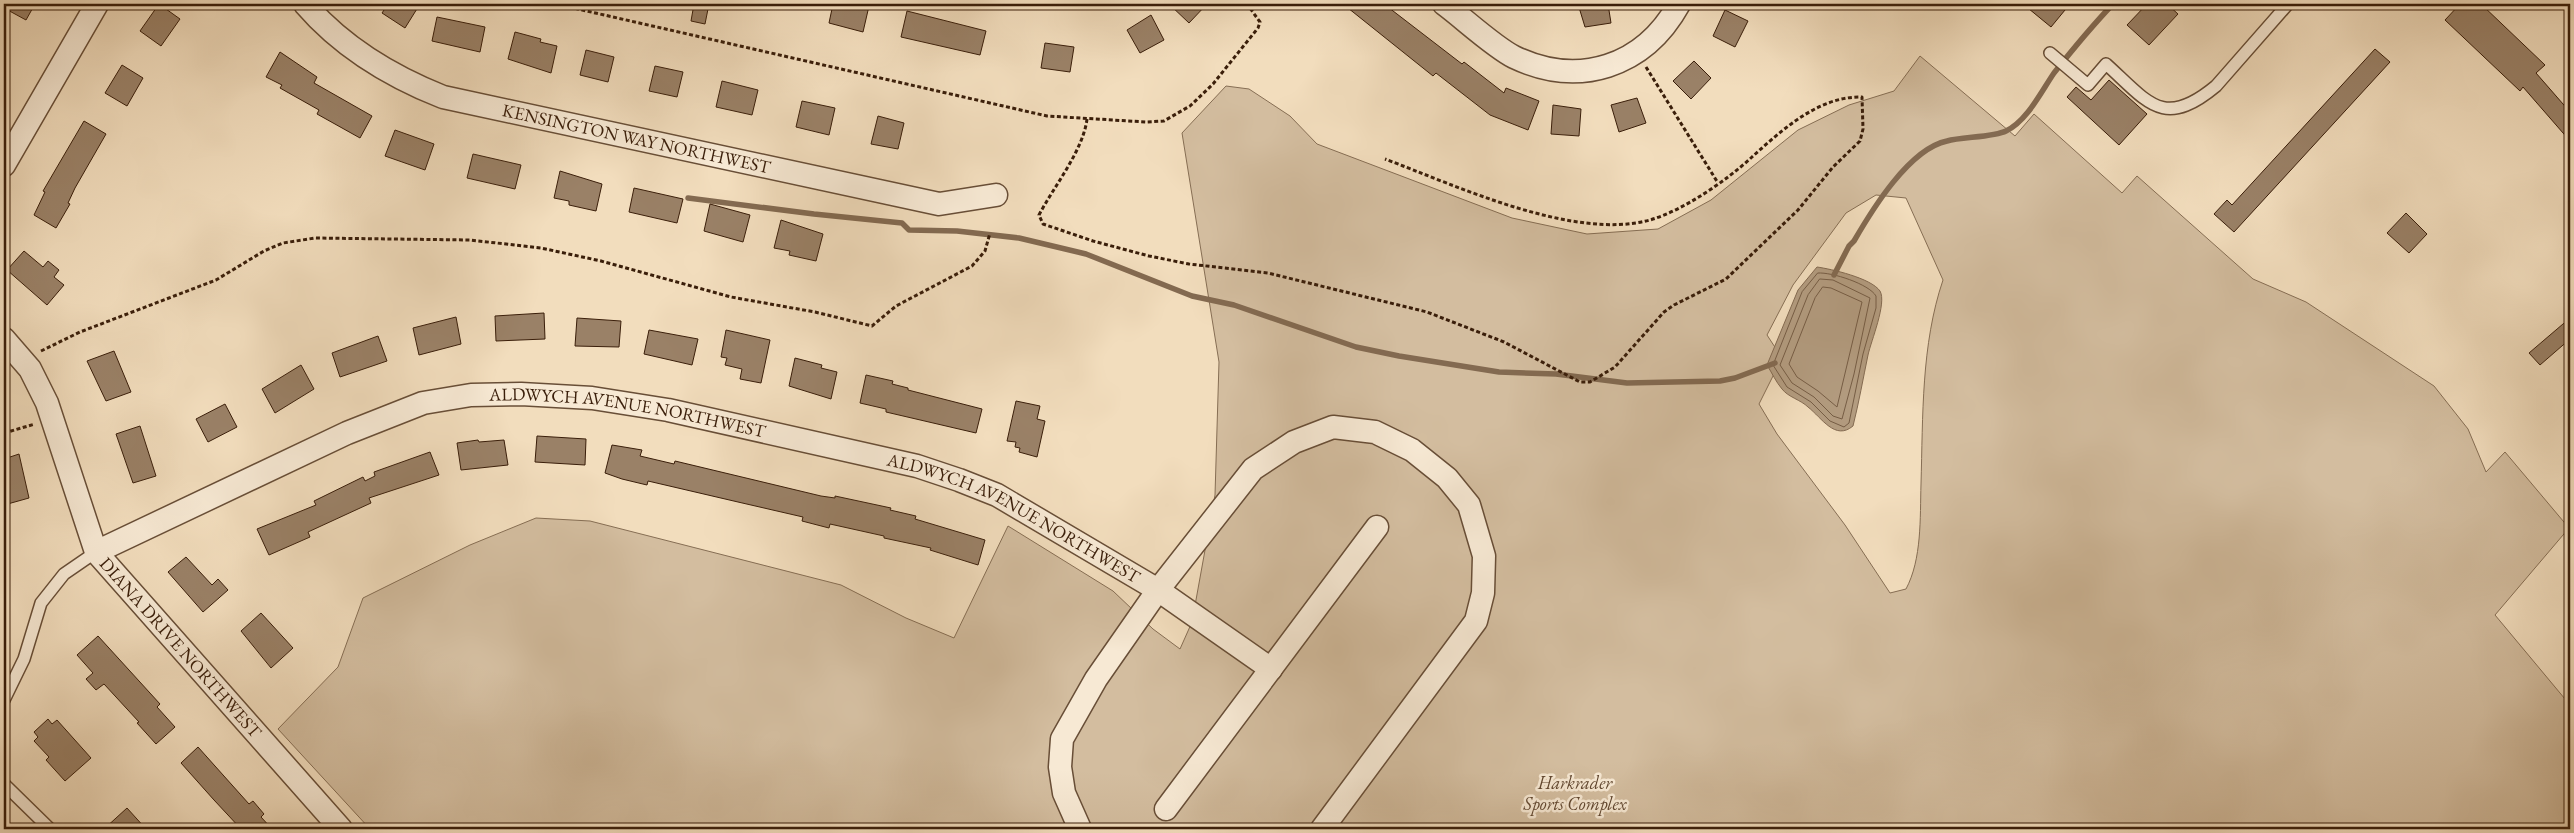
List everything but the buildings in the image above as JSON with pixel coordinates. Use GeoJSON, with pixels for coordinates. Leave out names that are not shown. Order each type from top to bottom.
{"type":"FeatureCollection","features":[{"type":"Feature","properties":{"kind":"street"},"geometry":{"type":"LineString","coordinates":[[4,165],[97,4]]}},
{"type":"Feature","properties":{"kind":"street","name":"KENSINGTON WAY NORTHWEST"},"geometry":{"type":"LineString","coordinates":[[305,4],[322,24],[368,60],[416,86],[443,97],[939,204],[996,195]]}},
{"type":"Feature","properties":{"kind":"street"},"geometry":{"type":"LineString","coordinates":[[1444,4],[1513,56],[1564,72],[1591,70],[1612,64],[1637,51],[1654,38],[1679,4]]}},
{"type":"Feature","properties":{"kind":"street","name":"DIANA DRIVE NORTHWEST"},"geometry":{"type":"LineString","coordinates":[[4,339],[23,361],[47,403],[96,552],[341,829]]}},
{"type":"Feature","properties":{"kind":"street","name":"ALDWYCH AVENUE NORTHWEST"},"geometry":{"type":"LineString","coordinates":[[96,552],[347,432],[423,403],[470,395],[521,394],[592,398],[668,410],[917,466],[997,496],[1158,590],[1272,669]]}},
{"type":"Feature","properties":{"kind":"street"},"geometry":{"type":"LineString","coordinates":[[1080,829],[1064,793],[1060,767],[1062,740],[1096,679],[1158,590],[1254,469],[1294,442],[1333,427],[1375,432],[1412,450],[1447,478],[1469,505],[1484,556],[1483,593],[1476,621],[1322,829]]}},
{"type":"Feature","properties":{"kind":"street"},"geometry":{"type":"LineString","coordinates":[[1166,809],[1377,527]]}},
{"type":"Feature","properties":{"kind":"lane"},"geometry":{"type":"LineString","coordinates":[[2050,53],[2088,84],[2106,64],[2150,104],[2164,109],[2183,108],[2202,98],[2216,86],[2288,4]]}},
{"type":"Feature","properties":{"kind":"lane"},"geometry":{"type":"LineString","coordinates":[[4,700],[24,659],[41,603],[64,574],[96,552]]}},
{"type":"Feature","properties":{"kind":"lane"},"geometry":{"type":"LineString","coordinates":[[4,784],[50,829]]}},
{"type":"Feature","properties":{"kind":"path"},"geometry":{"type":"LineString","coordinates":[[556,4],[1047,116],[1164,121],[1190,106],[1213,84],[1258,28],[1260,22],[1247,4]]}},
{"type":"Feature","properties":{"kind":"path"},"geometry":{"type":"LineString","coordinates":[[1637,51],[1718,183]]}},
{"type":"Feature","properties":{"kind":"path"},"geometry":{"type":"LineString","coordinates":[[1087,119],[1077,151],[1039,215],[1043,224],[1093,241],[1149,256],[1190,264],[1268,273],[1428,312],[1504,342],[1580,382],[1590,382],[1615,367],[1664,312],[1726,279],[1798,210],[1834,167],[1860,141],[1863,129],[1862,97],[1835,100],[1798,119],[1718,183],[1664,215],[1632,223],[1595,225],[1530,211],[1385,159]]}},
{"type":"Feature","properties":{"kind":"path"},"geometry":{"type":"LineString","coordinates":[[23,361],[80,332],[216,280],[264,251],[301,240],[365,238],[470,240],[541,248],[601,261],[731,297],[814,312],[872,326],[896,306],[972,266],[985,251],[990,233]]}},
{"type":"Feature","properties":{"kind":"path"},"geometry":{"type":"LineString","coordinates":[[4,433],[52,418]]}},
{"type":"Feature","properties":{"kind":"green space","name":"Harkrader Sports Complex"},"geometry":{"type":"Polygon","coordinates":[[[1920,56],[2015,136],[2034,114],[2122,193],[2137,176],[2253,279],[2306,302],[2434,386],[2468,429],[2486,472],[2505,452],[2569,528],[2495,615],[2570,705],[2570,829],[370,829],[278,729],[338,667],[363,598],[470,545],[536,518],[590,521],[841,585],[906,618],[954,638],[1008,526],[1113,591],[1153,629],[1180,649],[1192,622],[1215,495],[1219,362],[1182,133],[1226,86],[1249,89],[1290,116],[1317,144],[1512,218],[1587,234],[1658,229],[1711,200],[1798,130],[1849,105],[1894,91],[1920,56]],[[1876,195],[1846,213],[1793,285],[1767,335],[1782,358],[1759,404],[1777,434],[1845,525],[1890,593],[1906,589],[1918,552],[1924,381],[1931,330],[1943,280],[1906,198],[1876,195]]]}},
{"type":"Feature","properties":{"kind":"water"},"geometry":{"type":"Polygon","coordinates":[[[1817,267],[1860,278],[1875,286],[1880,291],[1882,297],[1880,313],[1868,355],[1853,426],[1840,431],[1829,426],[1805,405],[1785,392],[1767,365],[1798,290],[1817,267]]]}},
{"type":"Feature","properties":{"kind":"waterway"},"geometry":{"type":"LineString","coordinates":[[1834,275],[1849,246],[1881,198],[1906,168],[1933,146],[1947,141],[2001,133],[2014,126],[2027,113],[2068,55],[2113,4]]}},
{"type":"Feature","properties":{"kind":"waterway"},"geometry":{"type":"LineString","coordinates":[[688,198],[902,223],[909,230],[957,231],[1019,238],[1086,254],[1192,296],[1234,305],[1356,347],[1499,372],[1556,374],[1627,383],[1720,381],[1735,378],[1775,363]]}}]}
